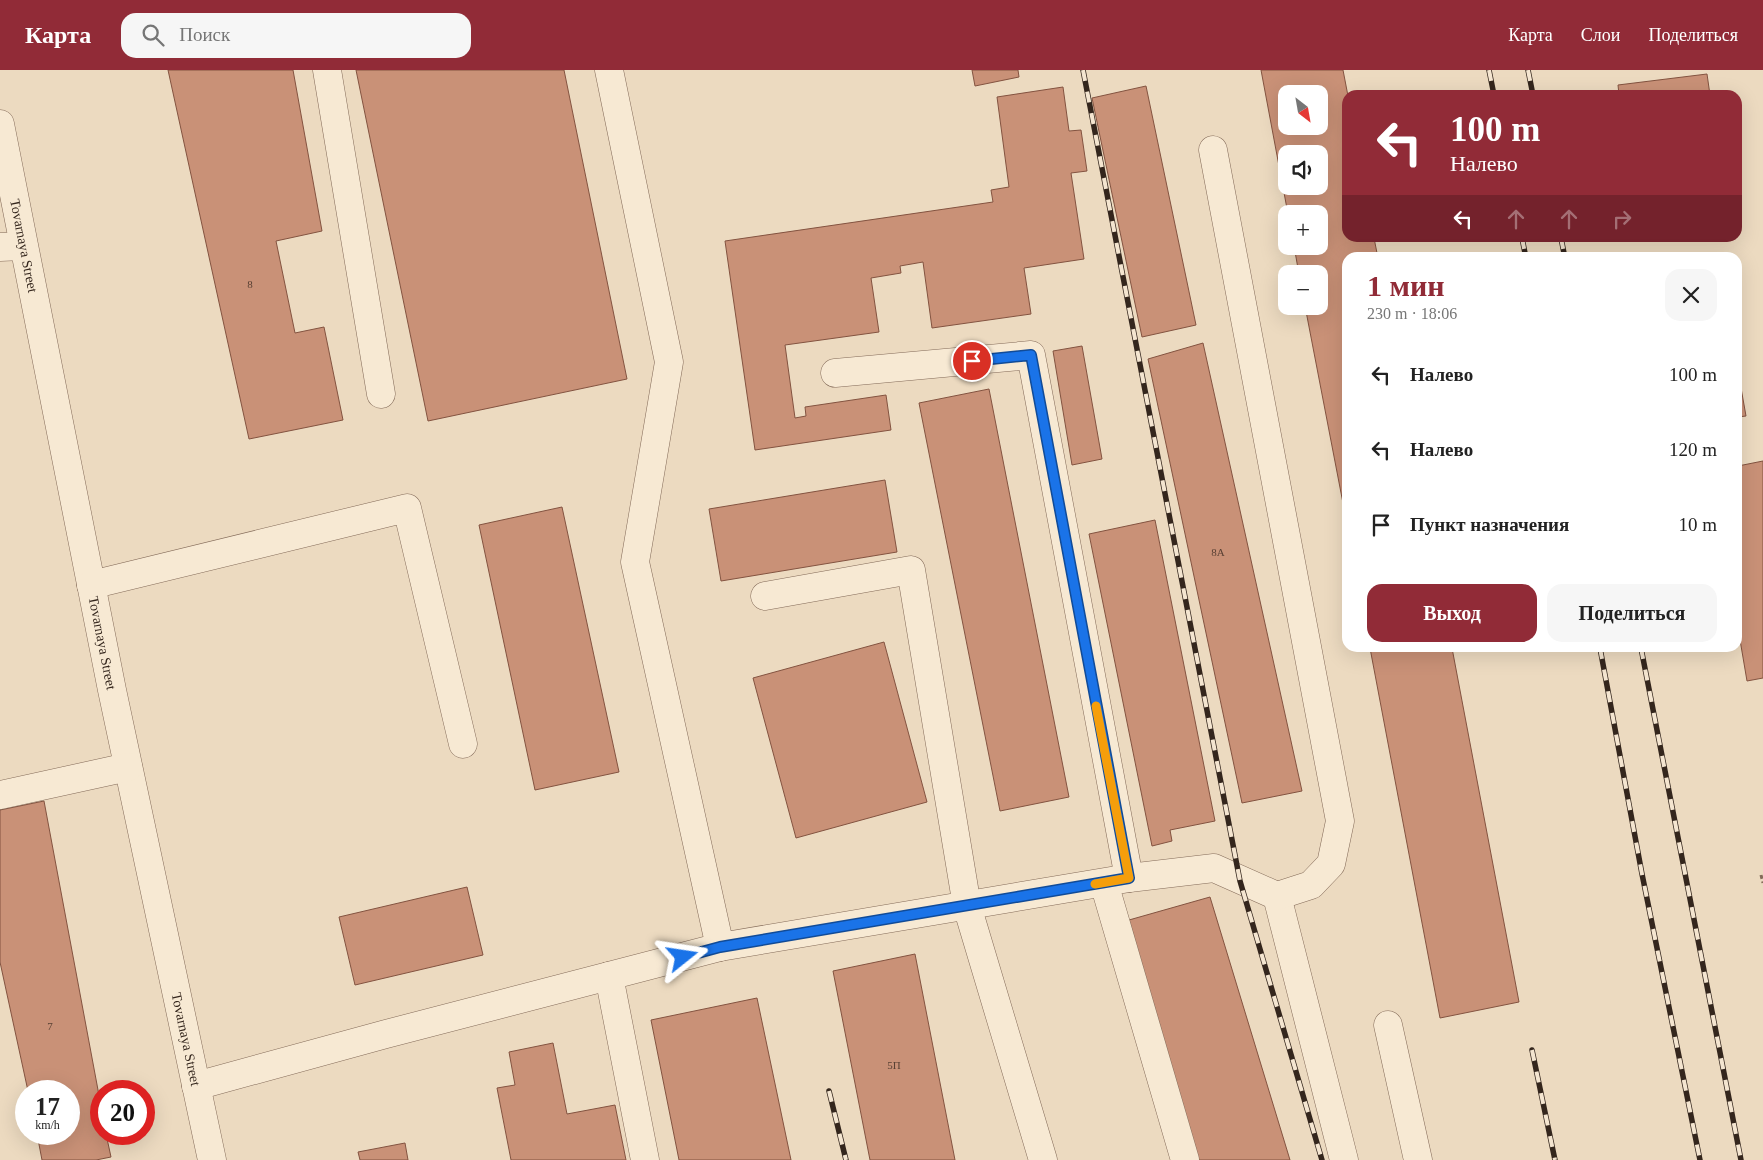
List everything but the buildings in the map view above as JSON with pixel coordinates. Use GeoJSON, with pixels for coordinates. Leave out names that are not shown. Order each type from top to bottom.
{"type":"FeatureCollection","features":[{"type":"Feature","properties":{"kind":"street"},"geometry":{"type":"LineString","coordinates":[[326,70],[382,394]]}},
{"type":"Feature","properties":{"kind":"street"},"geometry":{"type":"LineString","coordinates":[[609,70],[669,362],[635,562],[720,947]]}},
{"type":"Feature","properties":{"kind":"street","name":"Tovarnaya Street"},"geometry":{"type":"LineString","coordinates":[[0,124],[12,246],[91,585],[212,1160]]}},
{"type":"Feature","properties":{"kind":"street"},"geometry":{"type":"LineString","coordinates":[[196,1086],[386,1034],[720,947],[1116,880],[1214,868],[1277,896],[1311,885],[1330,864],[1340,821],[1213,150]]}},
{"type":"Feature","properties":{"kind":"street"},"geometry":{"type":"LineString","coordinates":[[835,373],[1031,355],[1116,880],[1185,1160]]}},
{"type":"Feature","properties":{"kind":"street"},"geometry":{"type":"LineString","coordinates":[[91,585],[407,508],[463,744]]}},
{"type":"Feature","properties":{"kind":"street"},"geometry":{"type":"LineString","coordinates":[[765,596],[911,570],[967,906],[1043,1160]]}},
{"type":"Feature","properties":{"kind":"street"},"geometry":{"type":"LineString","coordinates":[[0,795],[128,768]]}},
{"type":"Feature","properties":{"kind":"street"},"geometry":{"type":"LineString","coordinates":[[1277,896],[1344,1160]]}},
{"type":"Feature","properties":{"kind":"street"},"geometry":{"type":"LineString","coordinates":[[609,976],[645,1160]]}},
{"type":"Feature","properties":{"kind":"street"},"geometry":{"type":"LineString","coordinates":[[1388,1025],[1418,1160]]}},
{"type":"Feature","properties":{"kind":"path"},"geometry":{"type":"LineString","coordinates":[[1761,875],[1763,883]]}},
{"type":"Feature","properties":{"kind":"railway"},"geometry":{"type":"LineString","coordinates":[[1083,70],[1240,881],[1322,1160]]}},
{"type":"Feature","properties":{"kind":"railway"},"geometry":{"type":"LineString","coordinates":[[1489,70],[1493,90]]}},
{"type":"Feature","properties":{"kind":"railway"},"geometry":{"type":"LineString","coordinates":[[1528,70],[1532,90]]}},
{"type":"Feature","properties":{"kind":"railway"},"geometry":{"type":"LineString","coordinates":[[1523,242],[1525,252]]}},
{"type":"Feature","properties":{"kind":"railway"},"geometry":{"type":"LineString","coordinates":[[1562,242],[1564,252]]}},
{"type":"Feature","properties":{"kind":"railway"},"geometry":{"type":"LineString","coordinates":[[1601,652],[1642,874],[1700,1160]]}},
{"type":"Feature","properties":{"kind":"railway"},"geometry":{"type":"LineString","coordinates":[[1642,652],[1741,1160]]}},
{"type":"Feature","properties":{"kind":"railway"},"geometry":{"type":"LineString","coordinates":[[1532,1050],[1555,1160]]}},
{"type":"Feature","properties":{"kind":"railway"},"geometry":{"type":"LineString","coordinates":[[829,1091],[846,1160]]}},
{"type":"Feature","properties":{"kind":"slow traffic"},"geometry":{"type":"LineString","coordinates":[[1095,884],[1129,878],[1096,706]]}},
{"type":"Feature","properties":{"kind":"route"},"geometry":{"type":"LineString","coordinates":[[683,957],[720,947],[1129,878],[1031,355],[972,361]]}}]}
